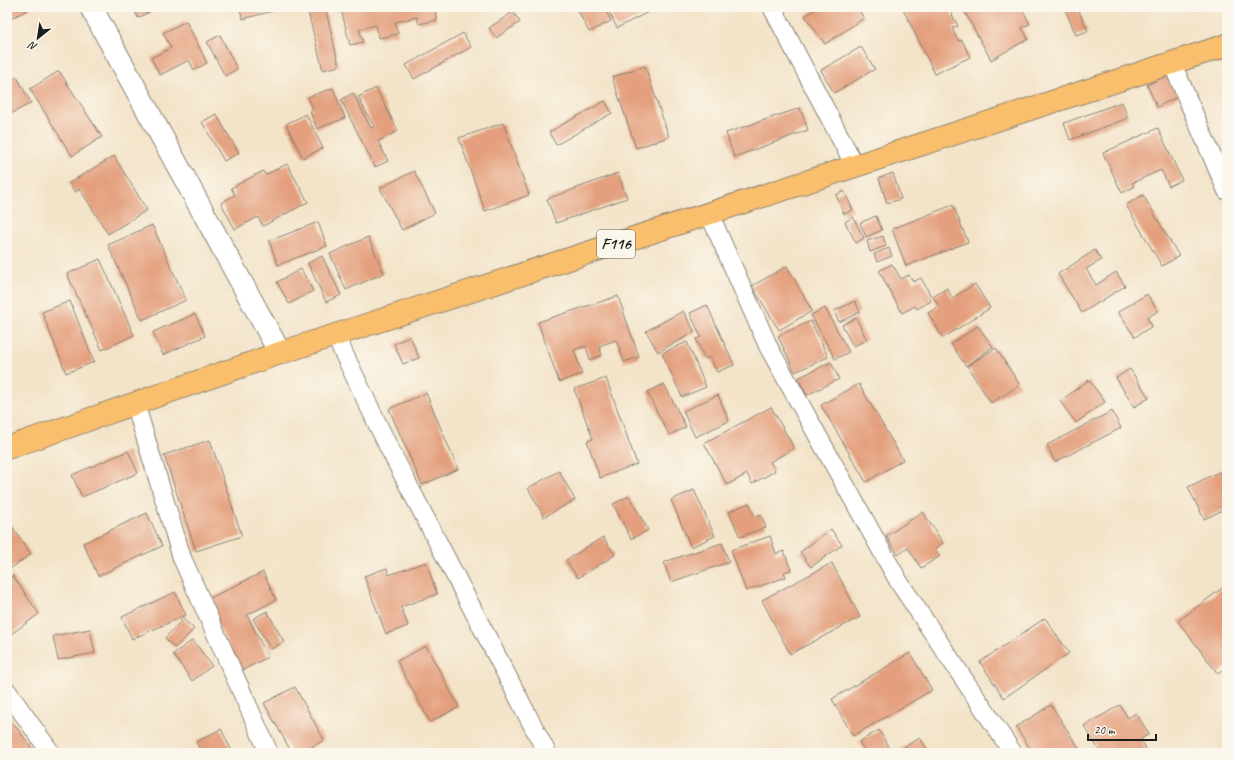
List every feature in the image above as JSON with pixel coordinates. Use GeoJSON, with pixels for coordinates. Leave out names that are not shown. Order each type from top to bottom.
{"type":"FeatureCollection","features":[{"type":"Feature","properties":{"kind":"main road","name":"F116"},"geometry":{"type":"LineString","coordinates":[[7,448],[280,353],[1227,45]]}},
{"type":"Feature","properties":{"kind":"street"},"geometry":{"type":"LineString","coordinates":[[91,7],[280,353]]}},
{"type":"Feature","properties":{"kind":"street"},"geometry":{"type":"LineString","coordinates":[[772,7],[854,166]]}},
{"type":"Feature","properties":{"kind":"street"},"geometry":{"type":"LineString","coordinates":[[1172,63],[1227,191]]}},
{"type":"Feature","properties":{"kind":"street"},"geometry":{"type":"LineString","coordinates":[[709,214],[769,348],[895,576],[1013,753]]}},
{"type":"Feature","properties":{"kind":"street"},"geometry":{"type":"LineString","coordinates":[[335,335],[388,446],[547,753]]}},
{"type":"Feature","properties":{"kind":"street"},"geometry":{"type":"LineString","coordinates":[[135,403],[182,558],[269,753]]}},
{"type":"Feature","properties":{"kind":"street"},"geometry":{"type":"LineString","coordinates":[[7,691],[51,753]]}},
{"type":"Feature","properties":{"kind":"building"},"geometry":{"type":"Polygon","coordinates":[[[7,7],[33,7],[10,19],[7,13],[7,7]]]}},
{"type":"Feature","properties":{"kind":"building"},"geometry":{"type":"Polygon","coordinates":[[[133,7],[159,7],[138,18],[133,7]]]}},
{"type":"Feature","properties":{"kind":"building"},"geometry":{"type":"Polygon","coordinates":[[[239,7],[279,7],[280,9],[243,19],[239,7]]]}},
{"type":"Feature","properties":{"kind":"building"},"geometry":{"type":"Polygon","coordinates":[[[325,7],[339,66],[323,70],[307,8],[325,7]]]}},
{"type":"Feature","properties":{"kind":"building"},"geometry":{"type":"Polygon","coordinates":[[[350,7],[434,7],[437,20],[419,24],[417,17],[395,22],[398,34],[379,38],[376,25],[359,29],[363,42],[350,45],[341,9],[350,7]]]}},
{"type":"Feature","properties":{"kind":"building"},"geometry":{"type":"Polygon","coordinates":[[[576,7],[604,7],[611,21],[589,32],[576,7]]]}},
{"type":"Feature","properties":{"kind":"building"},"geometry":{"type":"Polygon","coordinates":[[[607,7],[658,7],[617,28],[607,7]]]}},
{"type":"Feature","properties":{"kind":"building"},"geometry":{"type":"Polygon","coordinates":[[[818,7],[857,7],[864,18],[825,44],[805,16],[818,7]]]}},
{"type":"Feature","properties":{"kind":"building"},"geometry":{"type":"Polygon","coordinates":[[[902,7],[948,7],[958,26],[952,28],[958,41],[962,40],[970,57],[935,74],[902,7]]]}},
{"type":"Feature","properties":{"kind":"building"},"geometry":{"type":"Polygon","coordinates":[[[962,7],[1021,7],[1030,24],[1022,28],[1028,39],[991,60],[962,7]]]}},
{"type":"Feature","properties":{"kind":"building"},"geometry":{"type":"Polygon","coordinates":[[[1064,7],[1077,7],[1088,31],[1076,35],[1064,7]]]}},
{"type":"Feature","properties":{"kind":"building"},"geometry":{"type":"Polygon","coordinates":[[[513,12],[520,22],[496,38],[489,28],[513,12]]]}},
{"type":"Feature","properties":{"kind":"building"},"geometry":{"type":"Polygon","coordinates":[[[186,21],[207,63],[194,70],[189,60],[160,75],[151,58],[171,48],[163,33],[186,21]]]}},
{"type":"Feature","properties":{"kind":"building"},"geometry":{"type":"Polygon","coordinates":[[[463,33],[471,47],[414,79],[406,65],[463,33]]]}},
{"type":"Feature","properties":{"kind":"building"},"geometry":{"type":"Polygon","coordinates":[[[220,35],[237,69],[225,76],[207,42],[220,35]]]}},
{"type":"Feature","properties":{"kind":"building"},"geometry":{"type":"Polygon","coordinates":[[[861,47],[875,69],[834,93],[821,70],[861,47]]]}},
{"type":"Feature","properties":{"kind":"building"},"geometry":{"type":"Polygon","coordinates":[[[645,66],[669,137],[636,148],[612,77],[645,66]]]}},
{"type":"Feature","properties":{"kind":"building"},"geometry":{"type":"Polygon","coordinates":[[[59,71],[102,137],[72,156],[30,89],[59,71]]]}},
{"type":"Feature","properties":{"kind":"building"},"geometry":{"type":"Polygon","coordinates":[[[1174,72],[1184,94],[1157,107],[1147,85],[1174,72]]]}},
{"type":"Feature","properties":{"kind":"building"},"geometry":{"type":"Polygon","coordinates":[[[17,77],[31,103],[7,116],[7,82],[17,77]]]}},
{"type":"Feature","properties":{"kind":"building"},"geometry":{"type":"Polygon","coordinates":[[[333,88],[345,118],[317,129],[310,111],[313,109],[308,97],[333,88]]]}},
{"type":"Feature","properties":{"kind":"building"},"geometry":{"type":"Polygon","coordinates":[[[376,88],[398,131],[378,141],[388,161],[375,167],[341,100],[353,93],[371,128],[374,127],[358,97],[376,88]]]}},
{"type":"Feature","properties":{"kind":"building"},"geometry":{"type":"Polygon","coordinates":[[[605,101],[612,113],[556,145],[549,132],[605,101]]]}},
{"type":"Feature","properties":{"kind":"building"},"geometry":{"type":"Polygon","coordinates":[[[1122,102],[1128,118],[1070,140],[1064,123],[1122,102]]]}},
{"type":"Feature","properties":{"kind":"building"},"geometry":{"type":"Polygon","coordinates":[[[800,108],[808,130],[734,157],[726,133],[800,108]]]}},
{"type":"Feature","properties":{"kind":"building"},"geometry":{"type":"Polygon","coordinates":[[[216,114],[239,153],[224,161],[202,122],[216,114]]]}},
{"type":"Feature","properties":{"kind":"building"},"geometry":{"type":"Polygon","coordinates":[[[306,114],[323,148],[303,158],[286,124],[306,114]]]}},
{"type":"Feature","properties":{"kind":"building"},"geometry":{"type":"Polygon","coordinates":[[[503,123],[529,195],[485,211],[459,138],[503,123]]]}},
{"type":"Feature","properties":{"kind":"building"},"geometry":{"type":"Polygon","coordinates":[[[1158,128],[1182,180],[1169,186],[1161,170],[1132,183],[1134,187],[1122,193],[1103,153],[1158,128]]]}},
{"type":"Feature","properties":{"kind":"building"},"geometry":{"type":"Polygon","coordinates":[[[114,156],[147,210],[108,234],[80,189],[75,192],[69,183],[114,156]]]}},
{"type":"Feature","properties":{"kind":"building"},"geometry":{"type":"Polygon","coordinates":[[[287,164],[308,202],[263,226],[258,217],[235,229],[221,203],[235,195],[231,188],[263,171],[265,175],[287,164]]]}},
{"type":"Feature","properties":{"kind":"building"},"geometry":{"type":"Polygon","coordinates":[[[414,171],[435,213],[402,230],[380,188],[414,171]]]}},
{"type":"Feature","properties":{"kind":"building"},"geometry":{"type":"Polygon","coordinates":[[[618,173],[627,198],[556,223],[547,199],[618,173]]]}},
{"type":"Feature","properties":{"kind":"building"},"geometry":{"type":"Polygon","coordinates":[[[893,173],[901,199],[887,203],[879,178],[893,173]]]}},
{"type":"Feature","properties":{"kind":"building"},"geometry":{"type":"Polygon","coordinates":[[[844,191],[853,210],[844,214],[836,195],[844,191]]]}},
{"type":"Feature","properties":{"kind":"building"},"geometry":{"type":"Polygon","coordinates":[[[1143,195],[1179,256],[1162,266],[1126,205],[1143,195]]]}},
{"type":"Feature","properties":{"kind":"building"},"geometry":{"type":"Polygon","coordinates":[[[953,205],[968,242],[906,266],[892,229],[953,205]]]}},
{"type":"Feature","properties":{"kind":"building"},"geometry":{"type":"Polygon","coordinates":[[[876,216],[882,230],[866,237],[860,223],[876,216]]]}},
{"type":"Feature","properties":{"kind":"building"},"geometry":{"type":"Polygon","coordinates":[[[853,217],[864,238],[856,243],[845,222],[853,217]]]}},
{"type":"Feature","properties":{"kind":"building"},"geometry":{"type":"Polygon","coordinates":[[[318,222],[327,246],[278,265],[269,241],[318,222]]]}},
{"type":"Feature","properties":{"kind":"building"},"geometry":{"type":"Polygon","coordinates":[[[152,225],[186,300],[142,320],[108,245],[152,225]]]}},
{"type":"Feature","properties":{"kind":"building"},"geometry":{"type":"Polygon","coordinates":[[[883,236],[886,246],[870,252],[867,241],[883,236]]]}},
{"type":"Feature","properties":{"kind":"building"},"geometry":{"type":"Polygon","coordinates":[[[368,237],[384,273],[346,290],[330,254],[368,237]]]}},
{"type":"Feature","properties":{"kind":"building"},"geometry":{"type":"Polygon","coordinates":[[[889,248],[892,256],[877,262],[874,254],[889,248]]]}},
{"type":"Feature","properties":{"kind":"building"},"geometry":{"type":"Polygon","coordinates":[[[1095,250],[1101,260],[1086,269],[1096,285],[1116,272],[1125,286],[1082,313],[1058,274],[1095,250]]]}},
{"type":"Feature","properties":{"kind":"building"},"geometry":{"type":"Polygon","coordinates":[[[322,256],[341,295],[326,302],[308,263],[322,256]]]}},
{"type":"Feature","properties":{"kind":"building"},"geometry":{"type":"Polygon","coordinates":[[[100,259],[134,335],[102,350],[67,274],[100,259]]]}},
{"type":"Feature","properties":{"kind":"building"},"geometry":{"type":"Polygon","coordinates":[[[892,264],[901,279],[909,275],[913,282],[921,278],[931,296],[929,298],[931,301],[917,309],[915,306],[902,313],[879,271],[892,264]]]}},
{"type":"Feature","properties":{"kind":"building"},"geometry":{"type":"Polygon","coordinates":[[[787,266],[812,311],[779,330],[752,286],[787,266]]]}},
{"type":"Feature","properties":{"kind":"building"},"geometry":{"type":"Polygon","coordinates":[[[301,269],[313,291],[289,304],[277,282],[301,269]]]}},
{"type":"Feature","properties":{"kind":"building"},"geometry":{"type":"Polygon","coordinates":[[[975,284],[990,308],[943,338],[928,313],[939,306],[933,297],[947,288],[952,298],[975,284]]]}},
{"type":"Feature","properties":{"kind":"building"},"geometry":{"type":"Polygon","coordinates":[[[1147,294],[1158,311],[1147,318],[1152,326],[1135,337],[1118,312],[1147,294]]]}},
{"type":"Feature","properties":{"kind":"building"},"geometry":{"type":"Polygon","coordinates":[[[618,296],[639,357],[624,362],[616,340],[599,346],[602,355],[590,360],[586,346],[574,350],[582,374],[559,382],[538,322],[618,296]]]}},
{"type":"Feature","properties":{"kind":"building"},"geometry":{"type":"Polygon","coordinates":[[[70,301],[94,362],[66,373],[42,312],[70,301]]]}},
{"type":"Feature","properties":{"kind":"building"},"geometry":{"type":"Polygon","coordinates":[[[855,301],[860,312],[839,322],[834,311],[855,301]]]}},
{"type":"Feature","properties":{"kind":"building"},"geometry":{"type":"Polygon","coordinates":[[[707,305],[734,365],[717,372],[710,357],[705,359],[696,339],[701,337],[690,313],[707,305]]]}},
{"type":"Feature","properties":{"kind":"building"},"geometry":{"type":"Polygon","coordinates":[[[825,308],[849,352],[835,359],[811,315],[825,308]]]}},
{"type":"Feature","properties":{"kind":"building"},"geometry":{"type":"Polygon","coordinates":[[[683,311],[695,332],[658,352],[646,331],[683,311]]]}},
{"type":"Feature","properties":{"kind":"building"},"geometry":{"type":"Polygon","coordinates":[[[195,314],[205,336],[163,355],[153,332],[195,314]]]}},
{"type":"Feature","properties":{"kind":"building"},"geometry":{"type":"Polygon","coordinates":[[[856,318],[867,340],[853,346],[842,325],[856,318]]]}},
{"type":"Feature","properties":{"kind":"building"},"geometry":{"type":"Polygon","coordinates":[[[811,321],[828,357],[795,372],[778,336],[811,321]]]}},
{"type":"Feature","properties":{"kind":"building"},"geometry":{"type":"Polygon","coordinates":[[[978,326],[993,347],[966,366],[951,344],[978,326]]]}},
{"type":"Feature","properties":{"kind":"building"},"geometry":{"type":"Polygon","coordinates":[[[410,336],[419,358],[403,364],[394,344],[410,336]]]}},
{"type":"Feature","properties":{"kind":"building"},"geometry":{"type":"Polygon","coordinates":[[[687,342],[706,387],[682,397],[662,353],[687,342]]]}},
{"type":"Feature","properties":{"kind":"building"},"geometry":{"type":"Polygon","coordinates":[[[996,348],[1020,385],[991,403],[967,366],[996,348]]]}},
{"type":"Feature","properties":{"kind":"building"},"geometry":{"type":"Polygon","coordinates":[[[831,362],[839,379],[807,395],[798,378],[831,362]]]}},
{"type":"Feature","properties":{"kind":"building"},"geometry":{"type":"Polygon","coordinates":[[[1130,369],[1149,398],[1134,407],[1116,378],[1130,369]]]}},
{"type":"Feature","properties":{"kind":"building"},"geometry":{"type":"Polygon","coordinates":[[[606,378],[637,464],[600,478],[587,441],[593,439],[574,389],[606,378]]]}},
{"type":"Feature","properties":{"kind":"building"},"geometry":{"type":"Polygon","coordinates":[[[1089,380],[1105,402],[1076,423],[1060,401],[1089,380]]]}},
{"type":"Feature","properties":{"kind":"building"},"geometry":{"type":"Polygon","coordinates":[[[664,384],[686,427],[669,435],[647,392],[664,384]]]}},
{"type":"Feature","properties":{"kind":"building"},"geometry":{"type":"Polygon","coordinates":[[[859,384],[903,460],[866,482],[821,405],[859,384]]]}},
{"type":"Feature","properties":{"kind":"building"},"geometry":{"type":"Polygon","coordinates":[[[426,393],[458,469],[422,485],[389,409],[426,393]]]}},
{"type":"Feature","properties":{"kind":"building"},"geometry":{"type":"Polygon","coordinates":[[[718,395],[729,421],[695,437],[683,411],[718,395]]]}},
{"type":"Feature","properties":{"kind":"building"},"geometry":{"type":"Polygon","coordinates":[[[771,407],[794,448],[770,462],[775,471],[752,484],[747,474],[727,485],[704,443],[771,407]]]}},
{"type":"Feature","properties":{"kind":"building"},"geometry":{"type":"Polygon","coordinates":[[[1112,411],[1121,428],[1055,462],[1047,445],[1112,411]]]}},
{"type":"Feature","properties":{"kind":"building"},"geometry":{"type":"Polygon","coordinates":[[[210,440],[242,536],[196,551],[164,455],[210,440]]]}},
{"type":"Feature","properties":{"kind":"building"},"geometry":{"type":"Polygon","coordinates":[[[128,451],[138,473],[82,497],[72,475],[128,451]]]}},
{"type":"Feature","properties":{"kind":"building"},"geometry":{"type":"Polygon","coordinates":[[[1227,468],[1227,508],[1204,519],[1188,487],[1227,468]]]}},
{"type":"Feature","properties":{"kind":"building"},"geometry":{"type":"Polygon","coordinates":[[[559,471],[575,500],[544,517],[528,488],[559,471]]]}},
{"type":"Feature","properties":{"kind":"building"},"geometry":{"type":"Polygon","coordinates":[[[694,490],[715,536],[691,547],[671,500],[694,490]]]}},
{"type":"Feature","properties":{"kind":"building"},"geometry":{"type":"Polygon","coordinates":[[[629,496],[648,530],[631,539],[613,504],[629,496]]]}},
{"type":"Feature","properties":{"kind":"building"},"geometry":{"type":"Polygon","coordinates":[[[749,503],[755,517],[761,515],[766,527],[740,537],[729,512],[749,503]]]}},
{"type":"Feature","properties":{"kind":"building"},"geometry":{"type":"Polygon","coordinates":[[[923,512],[943,543],[935,549],[940,556],[921,568],[908,548],[898,555],[886,536],[923,512]]]}},
{"type":"Feature","properties":{"kind":"building"},"geometry":{"type":"Polygon","coordinates":[[[147,513],[162,546],[98,576],[83,543],[147,513]]]}},
{"type":"Feature","properties":{"kind":"building"},"geometry":{"type":"Polygon","coordinates":[[[11,525],[31,554],[7,571],[7,528],[11,525]]]}},
{"type":"Feature","properties":{"kind":"building"},"geometry":{"type":"Polygon","coordinates":[[[831,529],[842,545],[811,567],[800,552],[831,529]]]}},
{"type":"Feature","properties":{"kind":"building"},"geometry":{"type":"Polygon","coordinates":[[[770,536],[776,554],[784,551],[791,570],[784,572],[786,577],[746,591],[731,550],[770,536]]]}},
{"type":"Feature","properties":{"kind":"building"},"geometry":{"type":"Polygon","coordinates":[[[603,537],[615,555],[578,578],[566,560],[603,537]]]}},
{"type":"Feature","properties":{"kind":"building"},"geometry":{"type":"Polygon","coordinates":[[[722,543],[729,562],[671,582],[664,562],[722,543]]]}},
{"type":"Feature","properties":{"kind":"building"},"geometry":{"type":"Polygon","coordinates":[[[426,562],[437,594],[401,607],[408,626],[386,634],[364,576],[387,568],[389,575],[426,562]]]}},
{"type":"Feature","properties":{"kind":"building"},"geometry":{"type":"Polygon","coordinates":[[[832,563],[860,617],[790,654],[762,600],[832,563]]]}},
{"type":"Feature","properties":{"kind":"building"},"geometry":{"type":"Polygon","coordinates":[[[263,572],[276,600],[247,615],[268,657],[241,671],[206,600],[263,572]]]}},
{"type":"Feature","properties":{"kind":"building"},"geometry":{"type":"Polygon","coordinates":[[[13,576],[39,614],[7,637],[7,580],[13,576]]]}},
{"type":"Feature","properties":{"kind":"building"},"geometry":{"type":"Polygon","coordinates":[[[1225,586],[1227,588],[1227,667],[1218,674],[1178,621],[1225,586]]]}},
{"type":"Feature","properties":{"kind":"building"},"geometry":{"type":"Polygon","coordinates":[[[175,592],[186,615],[132,639],[122,617],[175,592]]]}},
{"type":"Feature","properties":{"kind":"building"},"geometry":{"type":"Polygon","coordinates":[[[267,611],[284,642],[271,649],[253,619],[267,611]]]}},
{"type":"Feature","properties":{"kind":"building"},"geometry":{"type":"Polygon","coordinates":[[[1045,618],[1069,653],[1004,698],[980,662],[1045,618]]]}},
{"type":"Feature","properties":{"kind":"building"},"geometry":{"type":"Polygon","coordinates":[[[183,619],[194,629],[175,648],[165,638],[183,619]]]}},
{"type":"Feature","properties":{"kind":"building"},"geometry":{"type":"Polygon","coordinates":[[[90,629],[95,653],[58,660],[53,636],[90,629]]]}},
{"type":"Feature","properties":{"kind":"building"},"geometry":{"type":"Polygon","coordinates":[[[193,640],[212,666],[192,681],[173,654],[193,640]]]}},
{"type":"Feature","properties":{"kind":"building"},"geometry":{"type":"Polygon","coordinates":[[[426,646],[459,707],[430,722],[397,661],[426,646]]]}},
{"type":"Feature","properties":{"kind":"building"},"geometry":{"type":"Polygon","coordinates":[[[910,653],[932,690],[853,736],[832,699],[910,653]]]}},
{"type":"Feature","properties":{"kind":"building"},"geometry":{"type":"Polygon","coordinates":[[[295,687],[324,740],[301,753],[292,753],[264,703],[295,687]]]}},
{"type":"Feature","properties":{"kind":"building"},"geometry":{"type":"Polygon","coordinates":[[[1051,705],[1082,753],[1033,753],[1016,727],[1051,705]]]}},
{"type":"Feature","properties":{"kind":"building"},"geometry":{"type":"Polygon","coordinates":[[[1120,705],[1128,718],[1136,713],[1149,734],[1141,739],[1146,749],[1139,753],[1101,753],[1084,726],[1120,705]]]}},
{"type":"Feature","properties":{"kind":"building"},"geometry":{"type":"Polygon","coordinates":[[[7,714],[35,753],[7,753],[7,714]]]}},
{"type":"Feature","properties":{"kind":"building"},"geometry":{"type":"Polygon","coordinates":[[[221,729],[233,753],[202,753],[196,742],[221,729]]]}},
{"type":"Feature","properties":{"kind":"building"},"geometry":{"type":"Polygon","coordinates":[[[879,730],[892,753],[866,753],[859,742],[879,730]]]}},
{"type":"Feature","properties":{"kind":"building"},"geometry":{"type":"Polygon","coordinates":[[[920,738],[929,753],[893,753],[920,738]]]}}]}
